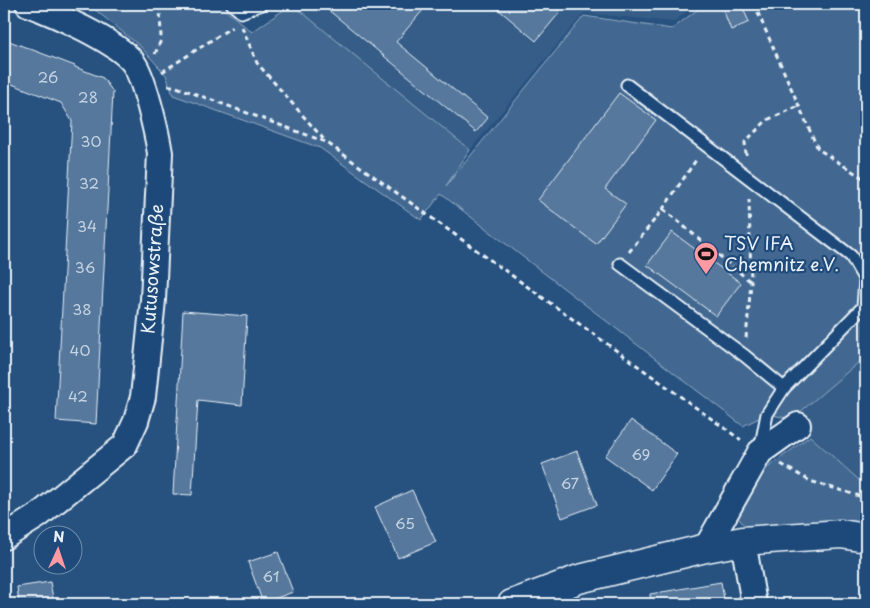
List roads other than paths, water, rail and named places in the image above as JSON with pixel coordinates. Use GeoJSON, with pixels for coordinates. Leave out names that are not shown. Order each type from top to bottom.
{"type":"FeatureCollection","features":[{"type":"Feature","properties":{"kind":"street","name":"Kutusowstraße"},"geometry":{"type":"LineString","coordinates":[[4,537],[39,515],[124,444],[136,421],[142,397],[153,300],[160,153],[157,132],[143,85],[133,62],[111,44],[50,12],[28,4]]}},
{"type":"Feature","properties":{"kind":"street"},"geometry":{"type":"LineString","coordinates":[[706,548],[760,452],[798,425]]}},
{"type":"Feature","properties":{"kind":"street"},"geometry":{"type":"LineString","coordinates":[[512,604],[578,579],[743,541],[841,534],[866,538]]}},
{"type":"Feature","properties":{"kind":"street"},"geometry":{"type":"LineString","coordinates":[[743,541],[754,604]]}},
{"type":"Feature","properties":{"kind":"lane"},"geometry":{"type":"LineString","coordinates":[[232,4],[241,12],[262,4]]}},
{"type":"Feature","properties":{"kind":"lane"},"geometry":{"type":"LineString","coordinates":[[627,85],[851,256],[865,280],[863,307],[784,388],[767,414],[760,452]]}},
{"type":"Feature","properties":{"kind":"lane"},"geometry":{"type":"LineString","coordinates":[[620,264],[745,356],[784,388]]}},
{"type":"Feature","properties":{"kind":"place","name":"TSV IFA Chemnitz e.V."},"geometry":{"type":"Point","coordinates":[706,275]}}]}
